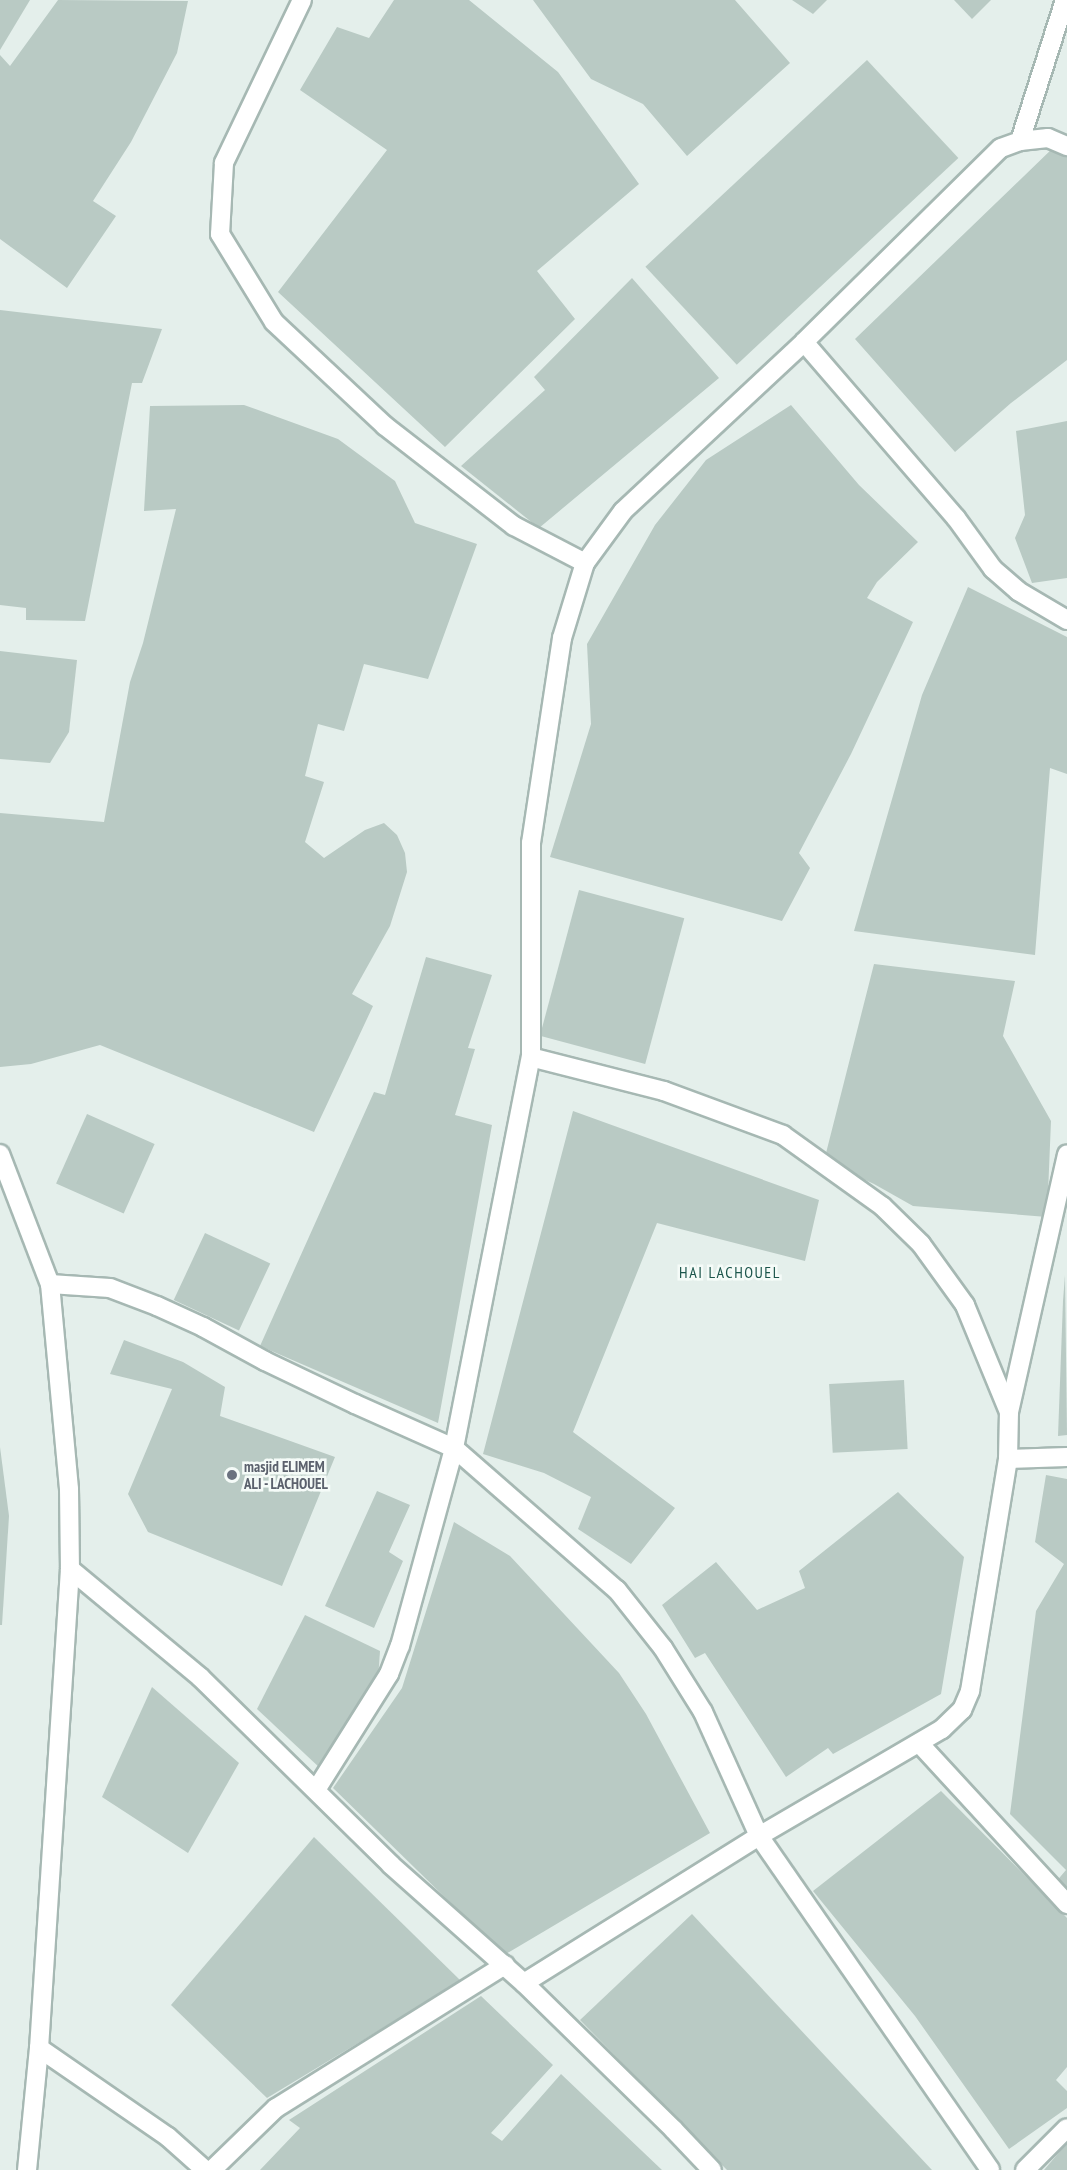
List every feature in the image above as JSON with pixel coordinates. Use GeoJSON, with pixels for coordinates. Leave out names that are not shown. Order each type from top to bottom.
{"type":"FeatureCollection","features":[{"type":"Feature","properties":{"kind":"street"},"geometry":{"type":"LineString","coordinates":[[302,0],[224,163],[220,234],[274,322],[385,426],[514,526],[585,563]]}},
{"type":"Feature","properties":{"kind":"street"},"geometry":{"type":"LineString","coordinates":[[1020,141],[1065,0]]}},
{"type":"Feature","properties":{"kind":"street"},"geometry":{"type":"LineString","coordinates":[[316,1790],[389,1674],[400,1646],[454,1448],[531,1057],[531,843],[562,638],[585,563],[623,511],[804,342],[1001,148],[1020,141],[1048,138],[1067,146]]}},
{"type":"Feature","properties":{"kind":"street"},"geometry":{"type":"LineString","coordinates":[[804,342],[956,518],[993,569],[1018,591],[1067,620]]}},
{"type":"Feature","properties":{"kind":"street"},"geometry":{"type":"LineString","coordinates":[[531,1057],[664,1091],[783,1135],[882,1206],[921,1244],[965,1305],[1009,1412]]}},
{"type":"Feature","properties":{"kind":"street"},"geometry":{"type":"LineString","coordinates":[[0,1154],[50,1284],[69,1489],[70,1569],[39,2048],[27,2170]]}},
{"type":"Feature","properties":{"kind":"street"},"geometry":{"type":"LineString","coordinates":[[524,1983],[759,1836],[942,1729],[962,1710],[970,1691],[1008,1459],[1009,1412],[1067,1154]]}},
{"type":"Feature","properties":{"kind":"street"},"geometry":{"type":"LineString","coordinates":[[50,1284],[110,1288],[157,1306],[203,1327],[265,1361],[454,1448],[617,1590],[663,1648],[703,1712],[759,1836],[990,2170]]}},
{"type":"Feature","properties":{"kind":"street"},"geometry":{"type":"LineString","coordinates":[[1008,1459],[1067,1457]]}},
{"type":"Feature","properties":{"kind":"street"},"geometry":{"type":"LineString","coordinates":[[70,1569],[200,1677],[391,1865],[524,1983],[712,2170]]}},
{"type":"Feature","properties":{"kind":"street"},"geometry":{"type":"LineString","coordinates":[[919,1743],[1067,1904]]}},
{"type":"Feature","properties":{"kind":"street"},"geometry":{"type":"LineString","coordinates":[[212,2170],[276,2108],[505,1965]]}},
{"type":"Feature","properties":{"kind":"street"},"geometry":{"type":"LineString","coordinates":[[39,2048],[168,2138],[205,2170]]}},
{"type":"Feature","properties":{"kind":"street"},"geometry":{"type":"LineString","coordinates":[[1025,2170],[1067,2128]]}},
{"type":"Feature","properties":{"kind":"building"},"geometry":{"type":"Polygon","coordinates":[[[0,0],[30,0],[0,50],[0,0]]]}},
{"type":"Feature","properties":{"kind":"building"},"geometry":{"type":"Polygon","coordinates":[[[58,0],[188,1],[177,53],[131,142],[93,201],[116,216],[67,288],[0,239],[0,55],[10,66],[58,0]]]}},
{"type":"Feature","properties":{"kind":"building"},"geometry":{"type":"Polygon","coordinates":[[[394,0],[469,0],[558,72],[639,184],[537,271],[575,319],[445,447],[278,292],[387,150],[300,90],[337,27],[369,38],[394,0]]]}},
{"type":"Feature","properties":{"kind":"building"},"geometry":{"type":"Polygon","coordinates":[[[533,0],[735,0],[790,63],[687,156],[643,104],[591,79],[533,0]]]}},
{"type":"Feature","properties":{"kind":"building"},"geometry":{"type":"Polygon","coordinates":[[[792,0],[827,0],[813,14],[792,0]]]}},
{"type":"Feature","properties":{"kind":"building"},"geometry":{"type":"Polygon","coordinates":[[[954,0],[991,0],[972,19],[954,0]]]}},
{"type":"Feature","properties":{"kind":"building"},"geometry":{"type":"Polygon","coordinates":[[[867,60],[958,158],[737,365],[645,267],[867,60]]]}},
{"type":"Feature","properties":{"kind":"building"},"geometry":{"type":"Polygon","coordinates":[[[1055,146],[1067,157],[1067,360],[1011,403],[955,452],[855,339],[1055,146]]]}},
{"type":"Feature","properties":{"kind":"building"},"geometry":{"type":"Polygon","coordinates":[[[632,278],[719,378],[539,528],[461,466],[545,390],[534,377],[632,278]]]}},
{"type":"Feature","properties":{"kind":"building"},"geometry":{"type":"Polygon","coordinates":[[[0,310],[162,329],[142,383],[132,383],[85,621],[26,620],[26,608],[0,605],[0,310]]]}},
{"type":"Feature","properties":{"kind":"building"},"geometry":{"type":"Polygon","coordinates":[[[244,405],[338,439],[395,481],[415,523],[477,544],[428,679],[364,664],[344,731],[318,724],[305,776],[324,782],[305,842],[324,858],[365,830],[384,823],[397,835],[405,853],[407,872],[390,926],[352,994],[373,1006],[314,1132],[100,1045],[31,1064],[0,1067],[0,813],[104,822],[130,682],[143,643],[176,509],[144,511],[150,406],[244,405]]]}},
{"type":"Feature","properties":{"kind":"building"},"geometry":{"type":"Polygon","coordinates":[[[791,405],[859,485],[918,542],[877,582],[867,598],[913,622],[851,754],[799,853],[810,868],[782,921],[550,857],[591,724],[587,644],[655,525],[706,460],[791,405]]]}},
{"type":"Feature","properties":{"kind":"building"},"geometry":{"type":"Polygon","coordinates":[[[1067,421],[1067,578],[1032,583],[1015,538],[1025,515],[1016,431],[1067,421]]]}},
{"type":"Feature","properties":{"kind":"building"},"geometry":{"type":"Polygon","coordinates":[[[968,587],[1067,637],[1067,774],[1050,768],[1035,955],[854,931],[922,695],[968,587]]]}},
{"type":"Feature","properties":{"kind":"building"},"geometry":{"type":"Polygon","coordinates":[[[0,651],[77,660],[69,732],[50,763],[0,759],[0,651]]]}},
{"type":"Feature","properties":{"kind":"building"},"geometry":{"type":"Polygon","coordinates":[[[579,890],[684,918],[645,1064],[540,1036],[579,890]]]}},
{"type":"Feature","properties":{"kind":"building"},"geometry":{"type":"Polygon","coordinates":[[[426,957],[492,975],[468,1048],[475,1049],[455,1115],[492,1125],[438,1423],[260,1346],[374,1092],[385,1095],[426,957]]]}},
{"type":"Feature","properties":{"kind":"building"},"geometry":{"type":"Polygon","coordinates":[[[874,964],[1015,981],[1003,1036],[1051,1121],[1047,1217],[913,1206],[874,1184],[824,1161],[874,964]]]}},
{"type":"Feature","properties":{"kind":"building"},"geometry":{"type":"Polygon","coordinates":[[[573,1111],[819,1200],[805,1261],[657,1223],[573,1432],[675,1508],[631,1564],[578,1529],[591,1497],[544,1473],[483,1454],[573,1111]]]}},
{"type":"Feature","properties":{"kind":"building"},"geometry":{"type":"Polygon","coordinates":[[[87,1114],[155,1144],[124,1214],[56,1183],[87,1114]]]}},
{"type":"Feature","properties":{"kind":"building"},"geometry":{"type":"Polygon","coordinates":[[[205,1233],[270,1263],[239,1330],[174,1300],[205,1233]]]}},
{"type":"Feature","properties":{"kind":"building"},"geometry":{"type":"Polygon","coordinates":[[[1065,1275],[1067,1435],[1058,1436],[1063,1301],[1065,1275]]]}},
{"type":"Feature","properties":{"kind":"building","name":"masjid ELIMEM ALI - LACHOUEL"},"geometry":{"type":"Polygon","coordinates":[[[124,1340],[183,1362],[225,1387],[220,1416],[335,1457],[282,1586],[148,1532],[128,1494],[172,1389],[110,1374],[124,1340]]]}},
{"type":"Feature","properties":{"kind":"building"},"geometry":{"type":"Polygon","coordinates":[[[904,1380],[908,1449],[833,1453],[829,1384],[904,1380]]]}},
{"type":"Feature","properties":{"kind":"building"},"geometry":{"type":"Polygon","coordinates":[[[0,1447],[9,1516],[2,1625],[0,1625],[0,1447]]]}},
{"type":"Feature","properties":{"kind":"building"},"geometry":{"type":"Polygon","coordinates":[[[1046,1475],[1067,1479],[1067,1897],[1055,1883],[1066,1870],[1010,1814],[1036,1611],[1064,1564],[1035,1542],[1046,1475]]]}},
{"type":"Feature","properties":{"kind":"building"},"geometry":{"type":"Polygon","coordinates":[[[377,1491],[410,1505],[389,1552],[403,1561],[374,1628],[325,1606],[377,1491]]]}},
{"type":"Feature","properties":{"kind":"building"},"geometry":{"type":"Polygon","coordinates":[[[898,1492],[964,1557],[941,1694],[833,1754],[828,1748],[786,1777],[705,1653],[695,1658],[662,1605],[716,1562],[757,1610],[805,1588],[799,1571],[898,1492]]]}},
{"type":"Feature","properties":{"kind":"building"},"geometry":{"type":"Polygon","coordinates":[[[454,1522],[510,1556],[619,1673],[646,1714],[710,1833],[504,1955],[333,1788],[402,1688],[454,1522]]]}},
{"type":"Feature","properties":{"kind":"building"},"geometry":{"type":"Polygon","coordinates":[[[305,1615],[380,1651],[378,1680],[321,1769],[257,1709],[305,1615]]]}},
{"type":"Feature","properties":{"kind":"building"},"geometry":{"type":"Polygon","coordinates":[[[152,1687],[239,1763],[188,1853],[102,1797],[152,1687]]]}},
{"type":"Feature","properties":{"kind":"building"},"geometry":{"type":"Polygon","coordinates":[[[941,1791],[1067,1918],[1067,2067],[1056,2080],[1067,2091],[1067,2108],[1009,2149],[915,2016],[813,1891],[941,1791]]]}},
{"type":"Feature","properties":{"kind":"building"},"geometry":{"type":"Polygon","coordinates":[[[314,1837],[461,1981],[267,2098],[171,2005],[314,1837]]]}},
{"type":"Feature","properties":{"kind":"building"},"geometry":{"type":"Polygon","coordinates":[[[692,1914],[932,2170],[727,2170],[580,2020],[692,1914]]]}},
{"type":"Feature","properties":{"kind":"building"},"geometry":{"type":"Polygon","coordinates":[[[481,1996],[553,2065],[491,2133],[502,2141],[561,2074],[662,2170],[260,2170],[300,2128],[289,2120],[481,1996]]]}},
{"type":"Feature","properties":{"kind":"building"},"geometry":{"type":"Polygon","coordinates":[[[1067,2143],[1067,2170],[1044,2170],[1067,2143]]]}},
{"type":"Feature","properties":{"kind":"place","name":"masjid ELIMEM ALI - LACHOUEL"},"geometry":{"type":"Point","coordinates":[232,1475]}},
{"type":"Feature","properties":{"kind":"district","name":"HAI LACHOUEL"},"geometry":{"type":"Point","coordinates":[730,1272]}}]}
